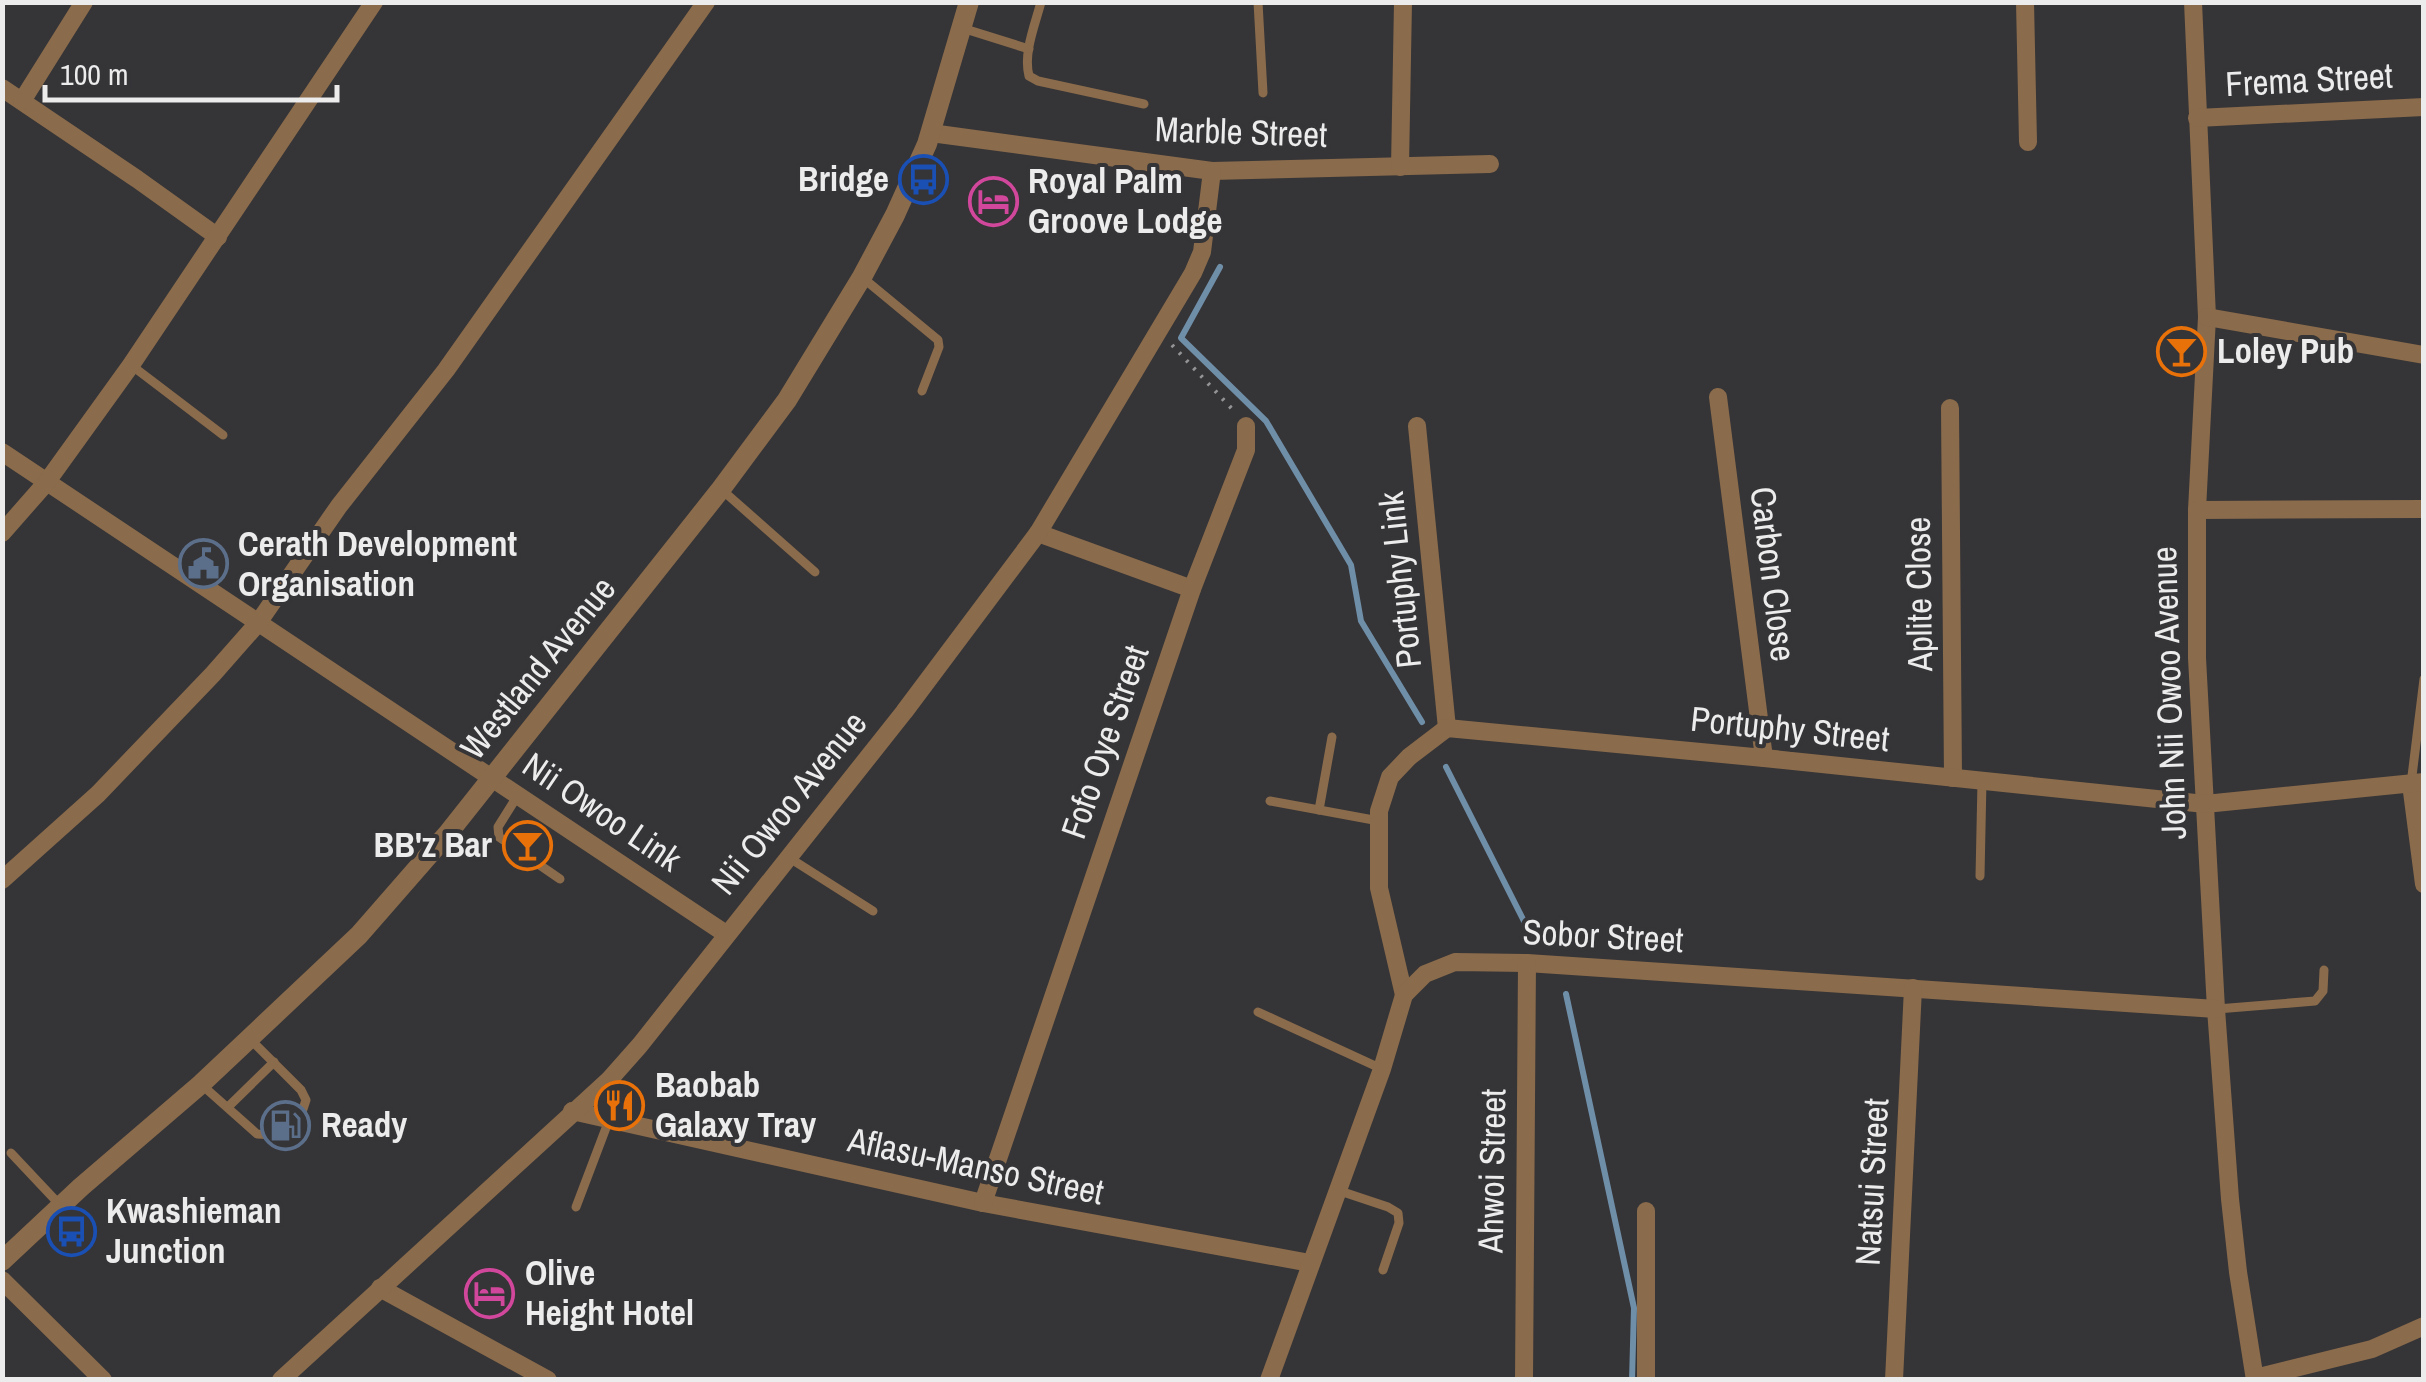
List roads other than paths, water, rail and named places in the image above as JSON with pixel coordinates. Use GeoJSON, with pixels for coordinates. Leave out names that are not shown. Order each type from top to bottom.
{"type":"FeatureCollection","features":[{"type":"Feature","properties":{"kind":"street"},"geometry":{"type":"LineString","coordinates":[[22,101],[84,2]]}},
{"type":"Feature","properties":{"kind":"street"},"geometry":{"type":"LineString","coordinates":[[2,534],[46,483],[131,365],[374,2]]}},
{"type":"Feature","properties":{"kind":"street"},"geometry":{"type":"LineString","coordinates":[[2,880],[98,794],[258,623],[339,506],[446,370],[706,2]]}},
{"type":"Feature","properties":{"kind":"street","name":"Westland Avenue"},"geometry":{"type":"LineString","coordinates":[[2,1260],[201,1084],[359,935],[449,832],[721,489],[787,400],[895,215],[930,133],[969,2]]}},
{"type":"Feature","properties":{"kind":"street"},"geometry":{"type":"LineString","coordinates":[[1400,166],[1402,2]]}},
{"type":"Feature","properties":{"kind":"street"},"geometry":{"type":"LineString","coordinates":[[2025,2],[2028,142]]}},
{"type":"Feature","properties":{"kind":"street","name":"John Nii Owoo Avenue"},"geometry":{"type":"LineString","coordinates":[[2194,2],[2206,317],[2197,510],[2197,658],[2216,1009],[2251,1379]]}},
{"type":"Feature","properties":{"kind":"street"},"geometry":{"type":"LineString","coordinates":[[2,88],[218,237]]}},
{"type":"Feature","properties":{"kind":"street","name":"Frema Street"},"geometry":{"type":"LineString","coordinates":[[2197,118],[2424,107]]}},
{"type":"Feature","properties":{"kind":"street","name":"Marble Street"},"geometry":{"type":"LineString","coordinates":[[930,133],[1212,171],[1490,164]]}},
{"type":"Feature","properties":{"kind":"street","name":"Nii Owoo Avenue"},"geometry":{"type":"LineString","coordinates":[[280,1380],[609,1080],[904,712],[1038,533],[1193,273],[1202,252],[1212,171]]}},
{"type":"Feature","properties":{"kind":"street"},"geometry":{"type":"LineString","coordinates":[[2206,317],[2424,355]]}},
{"type":"Feature","properties":{"kind":"street","name":"Carbon Close"},"geometry":{"type":"LineString","coordinates":[[1718,397],[1764,758]]}},
{"type":"Feature","properties":{"kind":"street","name":"Aplite Close"},"geometry":{"type":"LineString","coordinates":[[1950,408],[1953,778]]}},
{"type":"Feature","properties":{"kind":"street","name":"Fofo Oye Street"},"geometry":{"type":"LineString","coordinates":[[983,1203],[1192,589],[1246,450],[1246,426]]}},
{"type":"Feature","properties":{"kind":"street","name":"Portuphy Link"},"geometry":{"type":"LineString","coordinates":[[1417,426],[1448,728]]}},
{"type":"Feature","properties":{"kind":"street","name":"Nii Owoo Link"},"geometry":{"type":"LineString","coordinates":[[2,452],[726,934]]}},
{"type":"Feature","properties":{"kind":"street"},"geometry":{"type":"LineString","coordinates":[[2197,510],[2424,509]]}},
{"type":"Feature","properties":{"kind":"street"},"geometry":{"type":"LineString","coordinates":[[1038,533],[1192,589]]}},
{"type":"Feature","properties":{"kind":"street"},"geometry":{"type":"LineString","coordinates":[[1269,1380],[1382,1069],[1404,995],[1379,888],[1379,810],[1390,778],[1409,757],[1448,728]]}},
{"type":"Feature","properties":{"kind":"street","name":"Portuphy Street"},"geometry":{"type":"LineString","coordinates":[[1448,728],[2204,804],[2417,783]]}},
{"type":"Feature","properties":{"kind":"street"},"geometry":{"type":"LineString","coordinates":[[2417,783],[2424,884]]}},
{"type":"Feature","properties":{"kind":"street","name":"Sobor Street"},"geometry":{"type":"LineString","coordinates":[[1404,995],[1424,974],[1455,962],[1527,962],[2216,1009]]}},
{"type":"Feature","properties":{"kind":"street","name":"Ahwoi Street"},"geometry":{"type":"LineString","coordinates":[[1524,1380],[1527,962]]}},
{"type":"Feature","properties":{"kind":"street","name":"Natsui Street"},"geometry":{"type":"LineString","coordinates":[[1894,1380],[1913,988]]}},
{"type":"Feature","properties":{"kind":"street","name":"Aflasu-Manso Street"},"geometry":{"type":"LineString","coordinates":[[572,1111],[983,1203],[1310,1263]]}},
{"type":"Feature","properties":{"kind":"street"},"geometry":{"type":"LineString","coordinates":[[1646,1210],[1646,1380]]}},
{"type":"Feature","properties":{"kind":"street"},"geometry":{"type":"LineString","coordinates":[[2,1280],[103,1380]]}},
{"type":"Feature","properties":{"kind":"street"},"geometry":{"type":"LineString","coordinates":[[380,1288],[548,1380]]}},
{"type":"Feature","properties":{"kind":"street"},"geometry":{"type":"LineString","coordinates":[[2251,1379],[2372,1349],[2424,1326]]}},
{"type":"Feature","properties":{"kind":"lane"},"geometry":{"type":"LineString","coordinates":[[1041,2],[1026,66],[1029,76],[1144,104]]}},
{"type":"Feature","properties":{"kind":"lane"},"geometry":{"type":"LineString","coordinates":[[1258,2],[1263,93]]}},
{"type":"Feature","properties":{"kind":"lane"},"geometry":{"type":"LineString","coordinates":[[962,28],[1029,50]]}},
{"type":"Feature","properties":{"kind":"lane"},"geometry":{"type":"LineString","coordinates":[[862,277],[938,340],[939,347],[922,391]]}},
{"type":"Feature","properties":{"kind":"lane"},"geometry":{"type":"LineString","coordinates":[[131,365],[223,435]]}},
{"type":"Feature","properties":{"kind":"lane"},"geometry":{"type":"LineString","coordinates":[[721,489],[815,572]]}},
{"type":"Feature","properties":{"kind":"lane"},"geometry":{"type":"LineString","coordinates":[[2417,783],[2424,679]]}},
{"type":"Feature","properties":{"kind":"lane"},"geometry":{"type":"LineString","coordinates":[[1320,810],[1332,737]]}},
{"type":"Feature","properties":{"kind":"lane"},"geometry":{"type":"LineString","coordinates":[[1980,876],[1982,781]]}},
{"type":"Feature","properties":{"kind":"lane"},"geometry":{"type":"LineString","coordinates":[[518,795],[498,827],[499,837],[560,879]]}},
{"type":"Feature","properties":{"kind":"lane"},"geometry":{"type":"LineString","coordinates":[[1270,800],[1379,821]]}},
{"type":"Feature","properties":{"kind":"lane"},"geometry":{"type":"LineString","coordinates":[[788,857],[873,911]]}},
{"type":"Feature","properties":{"kind":"lane"},"geometry":{"type":"LineString","coordinates":[[2216,1009],[2316,1001],[2323,991],[2324,970]]}},
{"type":"Feature","properties":{"kind":"lane"},"geometry":{"type":"LineString","coordinates":[[1258,1012],[1382,1069]]}},
{"type":"Feature","properties":{"kind":"lane"},"geometry":{"type":"LineString","coordinates":[[201,1084],[257,1134],[276,1134],[290,1122],[306,1100],[301,1090],[250,1039]]}},
{"type":"Feature","properties":{"kind":"lane"},"geometry":{"type":"LineString","coordinates":[[228,1107],[274,1062]]}},
{"type":"Feature","properties":{"kind":"lane"},"geometry":{"type":"LineString","coordinates":[[576,1208],[610,1120]]}},
{"type":"Feature","properties":{"kind":"lane"},"geometry":{"type":"LineString","coordinates":[[11,1152],[61,1206]]}},
{"type":"Feature","properties":{"kind":"lane"},"geometry":{"type":"LineString","coordinates":[[1337,1190],[1398,1214],[1399,1223],[1383,1270]]}},
{"type":"Feature","properties":{"kind":"waterway"},"geometry":{"type":"LineString","coordinates":[[1220,267],[1181,338],[1266,421],[1351,565],[1361,621],[1422,722]]}},
{"type":"Feature","properties":{"kind":"waterway"},"geometry":{"type":"LineString","coordinates":[[1446,767],[1533,939]]}},
{"type":"Feature","properties":{"kind":"waterway"},"geometry":{"type":"LineString","coordinates":[[1566,994],[1634,1308],[1632,1380]]}},
{"type":"Feature","properties":{"kind":"place","name":"Bridge"},"geometry":{"type":"Point","coordinates":[924,179]}},
{"type":"Feature","properties":{"kind":"place","name":"Royal Palm Groove Lodge"},"geometry":{"type":"Point","coordinates":[993,201]}},
{"type":"Feature","properties":{"kind":"place","name":"Loley Pub"},"geometry":{"type":"Point","coordinates":[2182,351]}},
{"type":"Feature","properties":{"kind":"place","name":"Cerath Development Organisation"},"geometry":{"type":"Point","coordinates":[203,564]}},
{"type":"Feature","properties":{"kind":"place","name":"BB'z Bar"},"geometry":{"type":"Point","coordinates":[527,845]}},
{"type":"Feature","properties":{"kind":"place","name":"Baobab Galaxy Tray"},"geometry":{"type":"Point","coordinates":[620,1105]}},
{"type":"Feature","properties":{"kind":"place","name":"Ready"},"geometry":{"type":"Point","coordinates":[286,1125]}},
{"type":"Feature","properties":{"kind":"place","name":"Kwashieman Junction"},"geometry":{"type":"Point","coordinates":[71,1231]}},
{"type":"Feature","properties":{"kind":"place","name":"Olive Height Hotel"},"geometry":{"type":"Point","coordinates":[490,1293]}}]}
